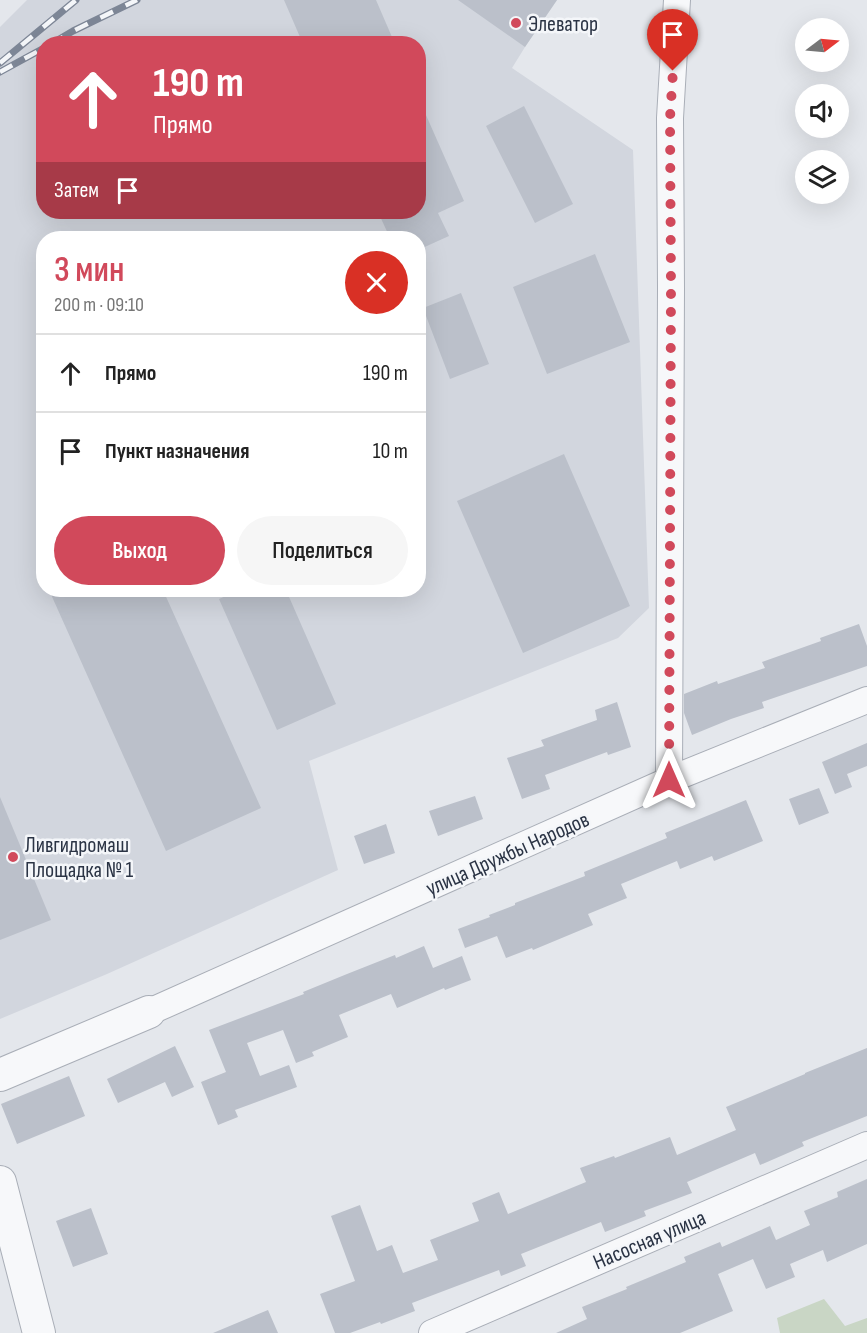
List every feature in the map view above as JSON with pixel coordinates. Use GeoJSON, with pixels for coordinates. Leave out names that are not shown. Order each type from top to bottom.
{"type":"FeatureCollection","features":[{"type":"Feature","properties":{"kind":"street"},"geometry":{"type":"LineString","coordinates":[[669,780],[670,118],[677,0]]}},
{"type":"Feature","properties":{"kind":"street","name":"улица Дружбы Народов"},"geometry":{"type":"LineString","coordinates":[[149,1012],[669,780],[867,700]]}},
{"type":"Feature","properties":{"kind":"street"},"geometry":{"type":"LineString","coordinates":[[4,1075],[149,1012]]}},
{"type":"Feature","properties":{"kind":"street","name":"Насосная улица"},"geometry":{"type":"LineString","coordinates":[[432,1333],[867,1145]]}},
{"type":"Feature","properties":{"kind":"street"},"geometry":{"type":"LineString","coordinates":[[0,1182],[39,1333]]}},
{"type":"Feature","properties":{"kind":"shaded area"},"geometry":{"type":"Polygon","coordinates":[[[27,0],[557,0],[512,68],[633,150],[649,608],[618,638],[309,761],[338,870],[107,974],[0,1019],[0,27],[27,0]]]}},
{"type":"Feature","properties":{"kind":"green space"},"geometry":{"type":"Polygon","coordinates":[[[824,1299],[845,1326],[867,1318],[867,1333],[780,1333],[777,1318],[824,1299]]]}},
{"type":"Feature","properties":{"kind":"building"},"geometry":{"type":"Polygon","coordinates":[[[284,0],[376,0],[392,36],[300,36],[284,0]]]}},
{"type":"Feature","properties":{"kind":"building","name":"Элеватор"},"geometry":{"type":"Polygon","coordinates":[[[458,0],[557,0],[525,47],[458,0]]]}},
{"type":"Feature","properties":{"kind":"building"},"geometry":{"type":"Polygon","coordinates":[[[524,106],[573,204],[535,223],[486,126],[524,106]]]}},
{"type":"Feature","properties":{"kind":"building"},"geometry":{"type":"Polygon","coordinates":[[[426,115],[464,201],[438,213],[449,236],[426,246],[426,231],[387,231],[381,219],[426,219],[426,115]]]}},
{"type":"Feature","properties":{"kind":"building"},"geometry":{"type":"Polygon","coordinates":[[[595,254],[630,342],[547,374],[513,287],[595,254]]]}},
{"type":"Feature","properties":{"kind":"building"},"geometry":{"type":"Polygon","coordinates":[[[461,293],[489,364],[450,379],[426,316],[426,307],[461,293]]]}},
{"type":"Feature","properties":{"kind":"building"},"geometry":{"type":"Polygon","coordinates":[[[564,454],[630,606],[523,653],[457,501],[564,454]]]}},
{"type":"Feature","properties":{"kind":"building"},"geometry":{"type":"Polygon","coordinates":[[[52,597],[166,597],[261,808],[166,851],[52,597]]]}},
{"type":"Feature","properties":{"kind":"building"},"geometry":{"type":"Polygon","coordinates":[[[223,597],[289,597],[336,704],[277,730],[219,599],[223,597]]]}},
{"type":"Feature","properties":{"kind":"building"},"geometry":{"type":"Polygon","coordinates":[[[859,624],[867,646],[867,666],[762,702],[764,708],[692,735],[684,713],[684,694],[717,681],[718,684],[765,668],[762,662],[821,641],[820,638],[859,624]]]}},
{"type":"Feature","properties":{"kind":"building"},"geometry":{"type":"Polygon","coordinates":[[[617,702],[631,747],[608,755],[607,752],[545,775],[550,789],[522,799],[507,758],[544,746],[541,740],[597,720],[595,710],[617,702]]]}},
{"type":"Feature","properties":{"kind":"building"},"geometry":{"type":"Polygon","coordinates":[[[867,743],[867,766],[847,774],[852,787],[835,794],[822,762],[867,743]]]}},
{"type":"Feature","properties":{"kind":"building"},"geometry":{"type":"Polygon","coordinates":[[[819,788],[829,813],[799,825],[789,799],[819,788]]]}},
{"type":"Feature","properties":{"kind":"building"},"geometry":{"type":"Polygon","coordinates":[[[475,796],[483,819],[438,836],[429,811],[475,796]]]}},
{"type":"Feature","properties":{"kind":"building","name":"Ливгидромаш Площадка № 1"},"geometry":{"type":"Polygon","coordinates":[[[0,797],[51,920],[0,940],[0,797]]]}},
{"type":"Feature","properties":{"kind":"building"},"geometry":{"type":"Polygon","coordinates":[[[746,800],[763,841],[714,861],[712,856],[680,869],[677,861],[621,884],[627,898],[588,914],[593,925],[533,950],[532,948],[506,958],[497,936],[465,948],[458,929],[490,917],[489,915],[515,905],[515,903],[585,876],[584,872],[667,838],[665,833],[746,800]]]}},
{"type":"Feature","properties":{"kind":"building"},"geometry":{"type":"Polygon","coordinates":[[[386,824],[395,853],[364,864],[354,836],[386,824]]]}},
{"type":"Feature","properties":{"kind":"building"},"geometry":{"type":"Polygon","coordinates":[[[424,946],[433,968],[462,956],[471,980],[445,990],[444,988],[397,1008],[391,994],[339,1015],[348,1037],[312,1052],[314,1056],[296,1063],[283,1030],[247,1043],[260,1076],[289,1065],[297,1087],[235,1110],[238,1117],[218,1125],[201,1082],[226,1072],[209,1030],[304,994],[303,992],[395,955],[396,958],[424,946]]]}},
{"type":"Feature","properties":{"kind":"building"},"geometry":{"type":"Polygon","coordinates":[[[175,1046],[194,1087],[172,1097],[165,1082],[118,1103],[107,1079],[175,1046]]]}},
{"type":"Feature","properties":{"kind":"building"},"geometry":{"type":"Polygon","coordinates":[[[867,1048],[867,1116],[802,1142],[804,1146],[760,1165],[755,1153],[687,1182],[692,1193],[644,1211],[646,1216],[605,1232],[601,1222],[521,1254],[526,1266],[501,1276],[499,1270],[412,1303],[415,1311],[381,1324],[380,1322],[350,1333],[335,1333],[320,1294],[355,1281],[331,1216],[360,1205],[377,1251],[392,1245],[403,1273],[438,1260],[430,1240],[479,1221],[472,1203],[499,1192],[508,1214],[586,1182],[580,1168],[614,1156],[615,1158],[670,1137],[677,1155],[736,1130],[726,1107],[867,1048]]]}},
{"type":"Feature","properties":{"kind":"building"},"geometry":{"type":"Polygon","coordinates":[[[69,1076],[85,1116],[17,1144],[1,1104],[69,1076]]]}},
{"type":"Feature","properties":{"kind":"building"},"geometry":{"type":"Polygon","coordinates":[[[867,1179],[867,1244],[827,1262],[823,1250],[790,1264],[795,1277],[766,1289],[753,1259],[718,1274],[733,1311],[680,1333],[556,1333],[587,1319],[582,1307],[686,1262],[684,1257],[720,1242],[722,1247],[770,1226],[776,1240],[810,1225],[804,1211],[838,1197],[837,1192],[867,1179]]]}},
{"type":"Feature","properties":{"kind":"building"},"geometry":{"type":"Polygon","coordinates":[[[91,1208],[108,1254],[73,1267],[56,1221],[91,1208]]]}},
{"type":"Feature","properties":{"kind":"building"},"geometry":{"type":"Polygon","coordinates":[[[268,1310],[278,1333],[213,1333],[268,1310]]]}},
{"type":"Feature","properties":{"kind":"railway"},"geometry":{"type":"LineString","coordinates":[[0,63],[76,0]]}},
{"type":"Feature","properties":{"kind":"railway"},"geometry":{"type":"LineString","coordinates":[[65,36],[137,0]]}},
{"type":"Feature","properties":{"kind":"railway"},"geometry":{"type":"LineString","coordinates":[[0,72],[36,52]]}},
{"type":"Feature","properties":{"kind":"place","name":"Элеватор"},"geometry":{"type":"Point","coordinates":[516,23]}},
{"type":"Feature","properties":{"kind":"place","name":"Ливгидромаш Площадка № 1"},"geometry":{"type":"Point","coordinates":[13,857]}},
{"type":"Feature","properties":{"kind":"route"},"geometry":{"type":"LineString","coordinates":[[669,780],[670,118],[673,71]]}}]}
